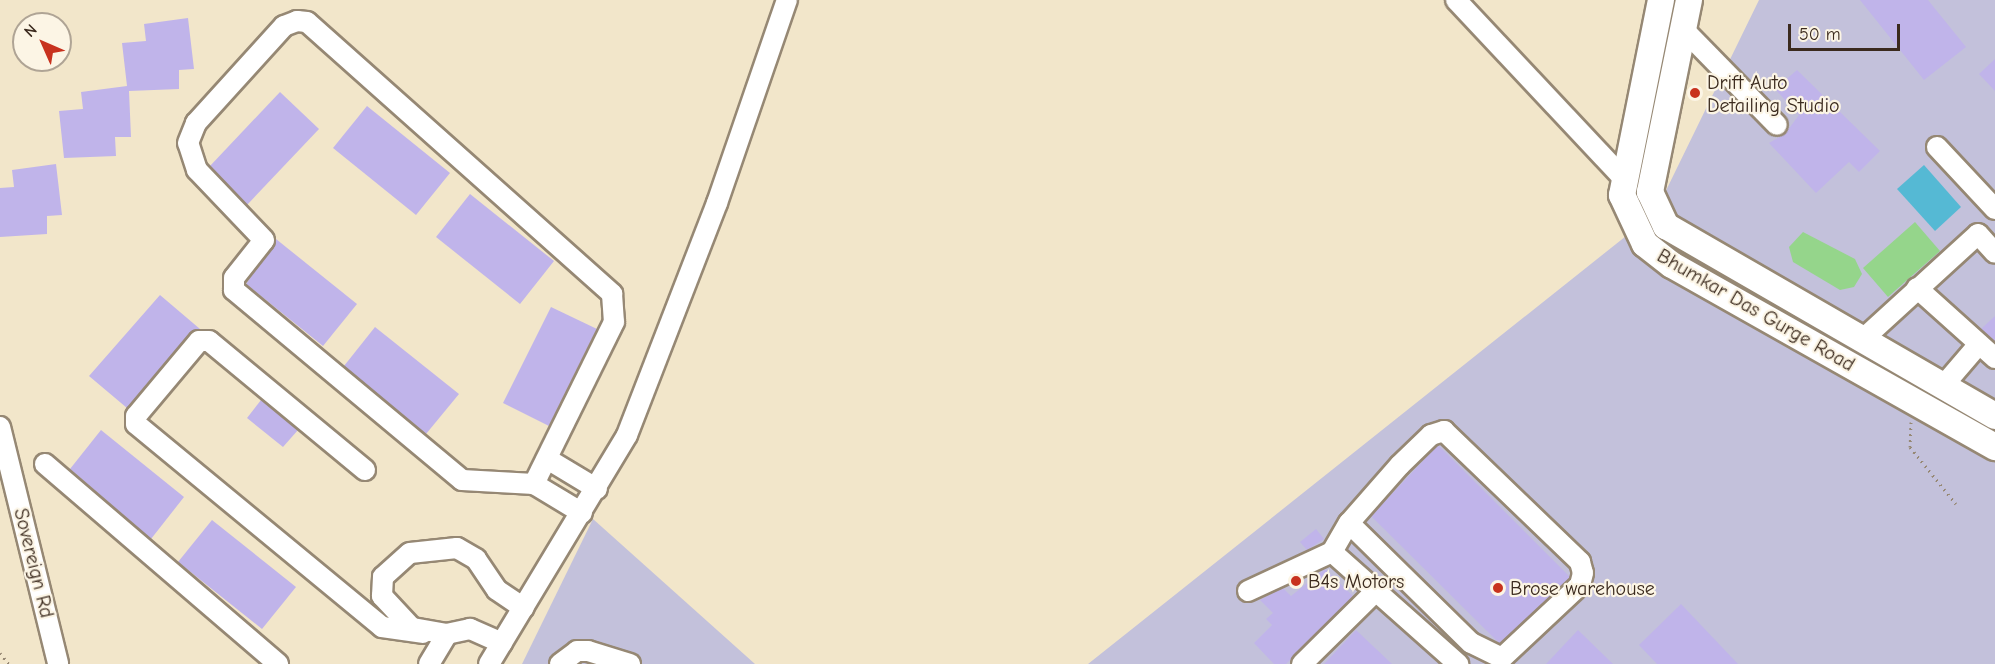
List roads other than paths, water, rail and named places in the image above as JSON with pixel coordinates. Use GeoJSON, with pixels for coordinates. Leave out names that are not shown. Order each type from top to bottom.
{"type":"FeatureCollection","features":[{"type":"Feature","properties":{"kind":"main road","name":"Bhumkar Das Gurge Road"},"geometry":{"type":"LineString","coordinates":[[1661,0],[1624,179],[1622,195],[1630,221],[1654,251],[1995,447]]}},
{"type":"Feature","properties":{"kind":"main road"},"geometry":{"type":"LineString","coordinates":[[1624,179],[1650,192],[1689,0]]}},
{"type":"Feature","properties":{"kind":"main road","name":"Bhumkar Das Gurge Road"},"geometry":{"type":"LineString","coordinates":[[1650,192],[1666,226],[1687,242],[1995,416]]}},
{"type":"Feature","properties":{"kind":"street"},"geometry":{"type":"LineString","coordinates":[[489,664],[597,489],[627,435],[714,212],[787,0]]}},
{"type":"Feature","properties":{"kind":"street"},"geometry":{"type":"LineString","coordinates":[[1456,0],[1624,179]]}},
{"type":"Feature","properties":{"kind":"street"},"geometry":{"type":"LineString","coordinates":[[534,484],[549,460],[614,322],[612,294],[307,22],[284,26],[196,123],[188,143],[197,170],[264,240],[234,278],[234,290],[462,480],[534,484],[582,513]]}},
{"type":"Feature","properties":{"kind":"street"},"geometry":{"type":"LineString","coordinates":[[1683,29],[1777,125]]}},
{"type":"Feature","properties":{"kind":"street"},"geometry":{"type":"LineString","coordinates":[[1937,147],[1995,209]]}},
{"type":"Feature","properties":{"kind":"street"},"geometry":{"type":"LineString","coordinates":[[1862,340],[1978,234],[1995,252]]}},
{"type":"Feature","properties":{"kind":"street"},"geometry":{"type":"LineString","coordinates":[[1917,288],[1995,358]]}},
{"type":"Feature","properties":{"kind":"street"},"geometry":{"type":"LineString","coordinates":[[365,470],[209,341],[199,341],[136,416],[136,424],[381,627],[447,634],[470,629],[502,643]]}},
{"type":"Feature","properties":{"kind":"street"},"geometry":{"type":"LineString","coordinates":[[1943,386],[1979,345]]}},
{"type":"Feature","properties":{"kind":"street","name":"Sovereign Rd"},"geometry":{"type":"LineString","coordinates":[[0,427],[58,664]]}},
{"type":"Feature","properties":{"kind":"street"},"geometry":{"type":"LineString","coordinates":[[1248,591],[1332,552],[1348,523],[1400,465],[1431,435],[1444,431],[1580,562],[1583,573],[1580,585],[1502,658],[1471,643],[1348,523]]}},
{"type":"Feature","properties":{"kind":"street"},"geometry":{"type":"LineString","coordinates":[[549,460],[597,489]]}},
{"type":"Feature","properties":{"kind":"street"},"geometry":{"type":"LineString","coordinates":[[45,464],[278,664]]}},
{"type":"Feature","properties":{"kind":"street"},"geometry":{"type":"LineString","coordinates":[[423,633],[401,619],[382,596],[383,577],[396,563],[410,554],[447,546],[476,558],[497,590],[524,608]]}},
{"type":"Feature","properties":{"kind":"street"},"geometry":{"type":"LineString","coordinates":[[1332,552],[1458,664]]}},
{"type":"Feature","properties":{"kind":"street"},"geometry":{"type":"LineString","coordinates":[[1302,664],[1376,591]]}},
{"type":"Feature","properties":{"kind":"street"},"geometry":{"type":"LineString","coordinates":[[429,664],[447,634]]}},
{"type":"Feature","properties":{"kind":"street"},"geometry":{"type":"LineString","coordinates":[[560,664],[577,651],[588,651],[630,664]]}},
{"type":"Feature","properties":{"kind":"water"},"geometry":{"type":"Polygon","coordinates":[[[1924,165],[1961,207],[1935,231],[1897,189],[1924,165]]]}},
{"type":"Feature","properties":{"kind":"place","name":"Drift Auto Detailing Studio"},"geometry":{"type":"Point","coordinates":[1695,93]}},
{"type":"Feature","properties":{"kind":"place","name":"B4s Motors"},"geometry":{"type":"Point","coordinates":[1296,581]}},
{"type":"Feature","properties":{"kind":"place","name":"Brose warehouse"},"geometry":{"type":"Point","coordinates":[1498,588]}}]}
